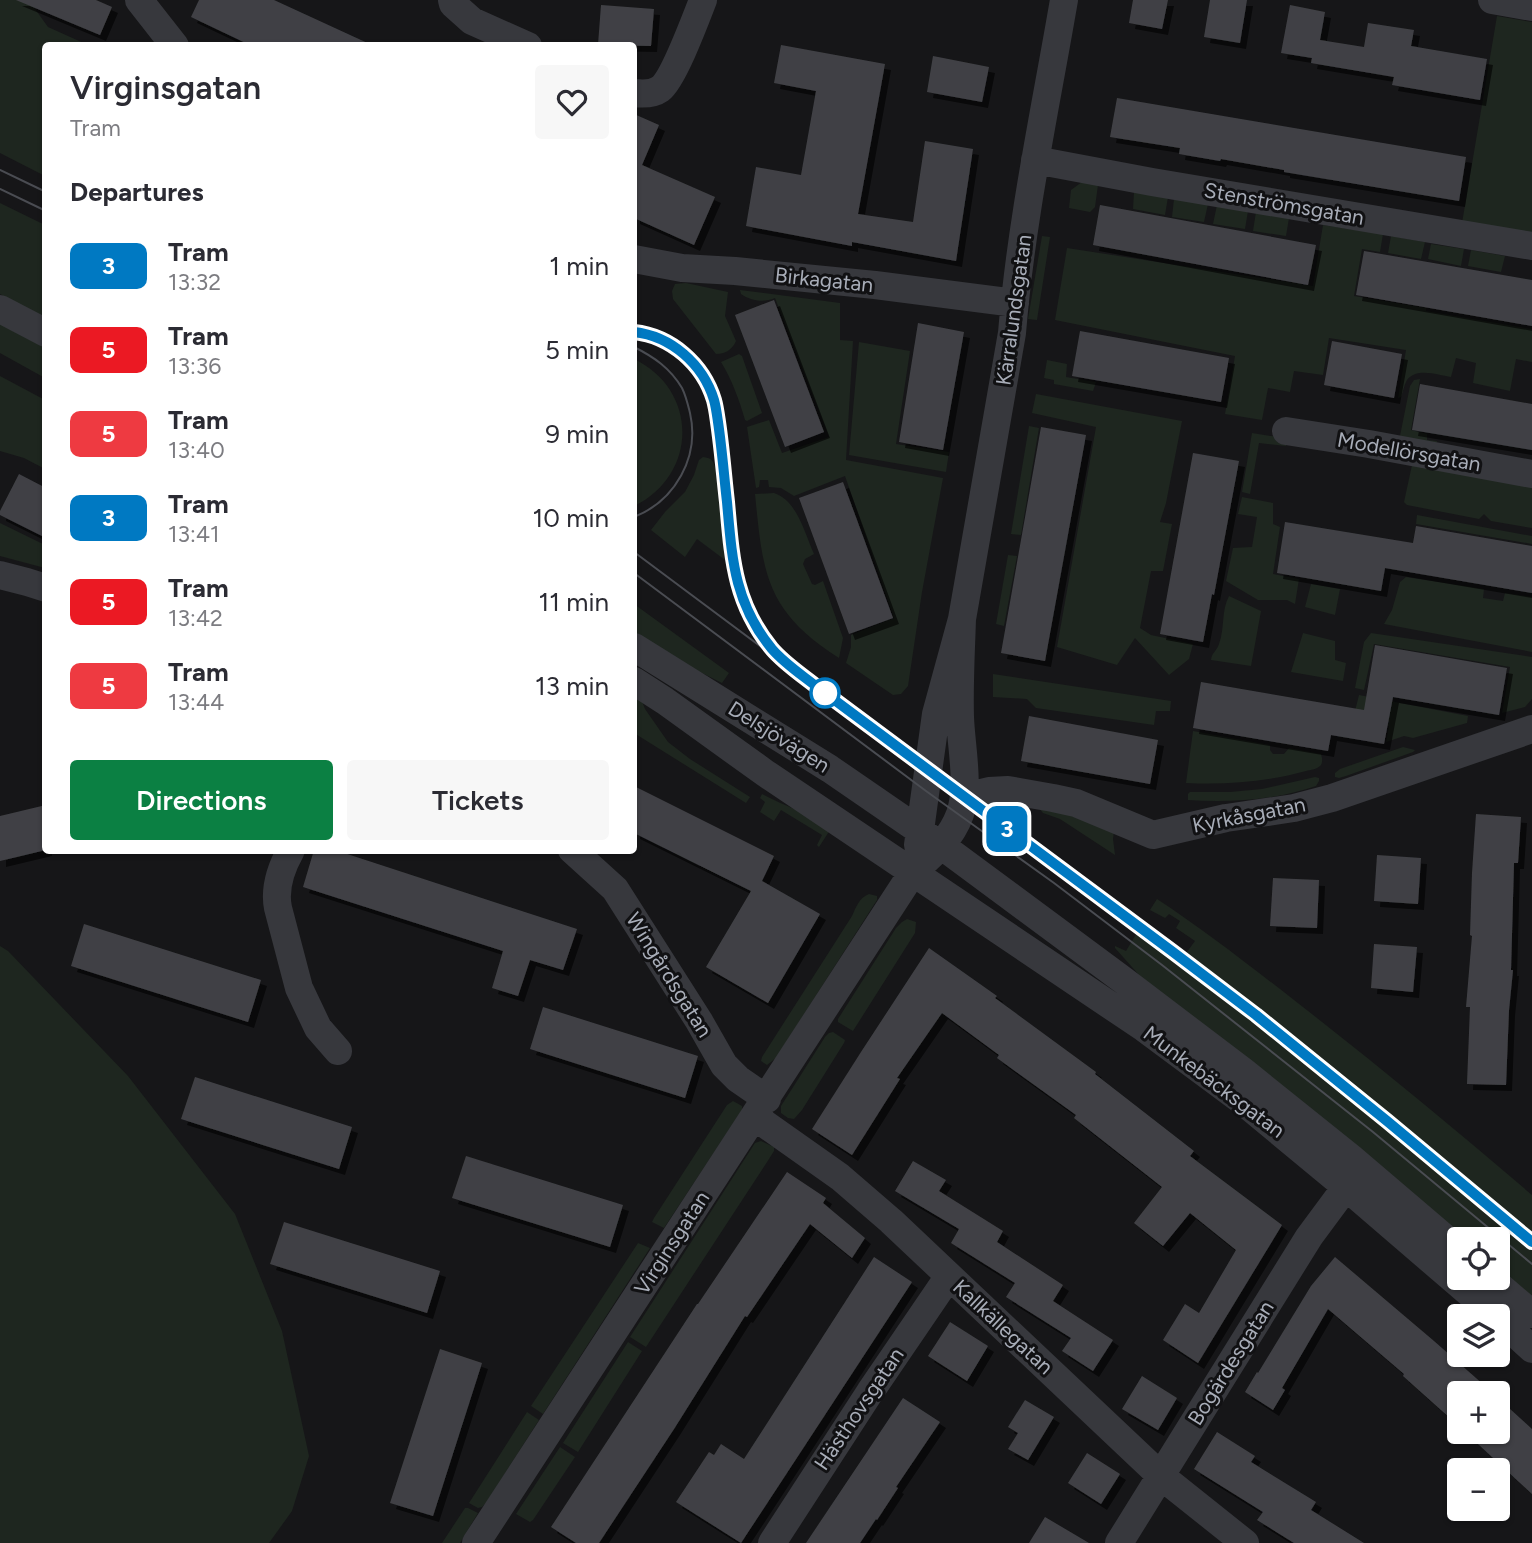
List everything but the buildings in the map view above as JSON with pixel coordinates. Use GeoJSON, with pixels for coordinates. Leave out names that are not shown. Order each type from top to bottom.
{"type":"FeatureCollection","features":[{"type":"Feature","properties":{"kind":"street"},"geometry":{"type":"LineString","coordinates":[[637,93],[645,94],[663,87],[679,58],[703,0]]}},
{"type":"Feature","properties":{"kind":"street","name":"Kärralundsgatan"},"geometry":{"type":"LineString","coordinates":[[913,872],[931,839],[926,791],[936,714],[962,619],[1012,333],[1035,160],[1064,0]]}},
{"type":"Feature","properties":{"kind":"street"},"geometry":{"type":"LineString","coordinates":[[1492,0],[1532,7]]}},
{"type":"Feature","properties":{"kind":"street"},"geometry":{"type":"LineString","coordinates":[[144,2],[172,42]]}},
{"type":"Feature","properties":{"kind":"street"},"geometry":{"type":"LineString","coordinates":[[453,2],[472,21],[519,42]]}},
{"type":"Feature","properties":{"kind":"street","name":"Stenströmsgatan"},"geometry":{"type":"LineString","coordinates":[[1035,160],[1532,246]]}},
{"type":"Feature","properties":{"kind":"street","name":"Birkagatan"},"geometry":{"type":"LineString","coordinates":[[637,260],[681,268],[862,284],[1015,303]]}},
{"type":"Feature","properties":{"kind":"street"},"geometry":{"type":"LineString","coordinates":[[0,309],[42,331]]}},
{"type":"Feature","properties":{"kind":"street","name":"Modellörsgatan"},"geometry":{"type":"LineString","coordinates":[[1286,431],[1532,474]]}},
{"type":"Feature","properties":{"kind":"street"},"geometry":{"type":"LineString","coordinates":[[0,575],[42,587]]}},
{"type":"Feature","properties":{"kind":"street","name":"Kärralundsgatan"},"geometry":{"type":"LineString","coordinates":[[931,839],[951,833],[960,815],[964,797],[960,717],[962,619]]}},
{"type":"Feature","properties":{"kind":"street","name":"Delsjövägen"},"geometry":{"type":"LineString","coordinates":[[637,650],[889,808],[931,839]]}},
{"type":"Feature","properties":{"kind":"street","name":"Delsjövägen"},"geometry":{"type":"LineString","coordinates":[[637,683],[913,872]]}},
{"type":"Feature","properties":{"kind":"street","name":"Kyrkåsgatan"},"geometry":{"type":"LineString","coordinates":[[964,797],[1008,790],[1054,798],[1076,803],[1153,835],[1226,818],[1294,808],[1332,798],[1532,729]]}},
{"type":"Feature","properties":{"kind":"street"},"geometry":{"type":"LineString","coordinates":[[889,808],[926,791]]}},
{"type":"Feature","properties":{"kind":"street","name":"Munkebäcksgatan"},"geometry":{"type":"LineString","coordinates":[[931,839],[1124,980],[1244,1072],[1447,1240]]}},
{"type":"Feature","properties":{"kind":"street"},"geometry":{"type":"LineString","coordinates":[[288,854],[279,877],[276,899],[278,908],[299,988],[318,1028],[338,1051]]}},
{"type":"Feature","properties":{"kind":"street","name":"Wingårdsgatan"},"geometry":{"type":"LineString","coordinates":[[576,854],[615,889],[724,1065],[761,1108]]}},
{"type":"Feature","properties":{"kind":"street","name":"Virginsgatan"},"geometry":{"type":"LineString","coordinates":[[476,1543],[913,872]]}},
{"type":"Feature","properties":{"kind":"street","name":"Munkebäcksgatan"},"geometry":{"type":"LineString","coordinates":[[913,872],[1144,1028],[1241,1100],[1482,1304]]}},
{"type":"Feature","properties":{"kind":"street","name":"Kallkällegatan"},"geometry":{"type":"LineString","coordinates":[[761,1108],[898,1227],[1161,1476],[1245,1543]]}},
{"type":"Feature","properties":{"kind":"street","name":"Bogärdesgatan"},"geometry":{"type":"LineString","coordinates":[[1119,1543],[1309,1237],[1346,1187]]}},
{"type":"Feature","properties":{"kind":"street","name":"Hästhovsgatan"},"geometry":{"type":"LineString","coordinates":[[772,1543],[949,1276]]}},
{"type":"Feature","properties":{"kind":"street"},"geometry":{"type":"LineString","coordinates":[[1504,1290],[1532,1314]]}},
{"type":"Feature","properties":{"kind":"street","name":"Munkebäcksgatan"},"geometry":{"type":"LineString","coordinates":[[1510,1329],[1532,1349]]}},
{"type":"Feature","properties":{"kind":"shaded area"},"geometry":{"type":"Polygon","coordinates":[[[0,0],[26,0],[48,27],[81,42],[42,42],[42,174],[0,153],[0,0]]]}},
{"type":"Feature","properties":{"kind":"shaded area"},"geometry":{"type":"Polygon","coordinates":[[[1497,16],[1532,22],[1532,235],[1462,223],[1497,16]]]}},
{"type":"Feature","properties":{"kind":"shaded area"},"geometry":{"type":"Polygon","coordinates":[[[1082,182],[1098,185],[1095,207],[1090,212],[1069,208],[1071,190],[1082,182]]]}},
{"type":"Feature","properties":{"kind":"shaded area"},"geometry":{"type":"Polygon","coordinates":[[[1134,192],[1168,197],[1165,215],[1133,209],[1134,192]]]}},
{"type":"Feature","properties":{"kind":"shaded area"},"geometry":{"type":"Polygon","coordinates":[[[1174,199],[1208,204],[1204,222],[1172,217],[1174,199]]]}},
{"type":"Feature","properties":{"kind":"shaded area"},"geometry":{"type":"Polygon","coordinates":[[[0,203],[42,224],[42,317],[0,294],[0,203]]]}},
{"type":"Feature","properties":{"kind":"shaded area"},"geometry":{"type":"Polygon","coordinates":[[[1217,205],[1248,211],[1245,229],[1213,224],[1217,205]]]}},
{"type":"Feature","properties":{"kind":"shaded area"},"geometry":{"type":"Polygon","coordinates":[[[1256,212],[1289,218],[1286,236],[1253,231],[1256,212]]]}},
{"type":"Feature","properties":{"kind":"shaded area"},"geometry":{"type":"Polygon","coordinates":[[[1323,225],[1383,234],[1380,252],[1362,249],[1354,296],[1532,329],[1532,362],[1516,359],[1510,391],[1473,383],[1476,363],[1456,358],[1451,377],[1416,374],[1407,380],[1401,397],[1398,398],[1406,350],[1329,338],[1323,375],[1294,371],[1290,392],[1268,388],[1262,420],[1225,414],[1235,356],[1055,320],[1067,248],[1313,286],[1323,225]]]}},
{"type":"Feature","properties":{"kind":"shaded area"},"geometry":{"type":"Polygon","coordinates":[[[1042,236],[1050,237],[1037,320],[1028,319],[1042,236]]]}},
{"type":"Feature","properties":{"kind":"shaded area"},"geometry":{"type":"Polygon","coordinates":[[[1391,236],[1425,242],[1421,259],[1388,253],[1391,236]]]}},
{"type":"Feature","properties":{"kind":"shaded area"},"geometry":{"type":"Polygon","coordinates":[[[1431,244],[1464,249],[1461,266],[1428,259],[1431,244]]]}},
{"type":"Feature","properties":{"kind":"shaded area"},"geometry":{"type":"Polygon","coordinates":[[[1471,250],[1505,256],[1501,272],[1468,266],[1471,250]]]}},
{"type":"Feature","properties":{"kind":"shaded area"},"geometry":{"type":"Polygon","coordinates":[[[686,283],[728,292],[725,316],[736,341],[728,351],[716,354],[673,299],[675,284],[686,283]]]}},
{"type":"Feature","properties":{"kind":"shaded area"},"geometry":{"type":"Polygon","coordinates":[[[740,290],[840,303],[840,340],[853,341],[846,460],[943,478],[908,686],[901,694],[893,695],[846,663],[851,647],[851,635],[894,618],[845,476],[794,496],[781,488],[769,487],[768,480],[760,480],[759,487],[756,488],[747,427],[769,420],[782,453],[829,437],[775,298],[753,300],[741,294],[740,290]]]}},
{"type":"Feature","properties":{"kind":"shaded area"},"geometry":{"type":"Polygon","coordinates":[[[0,324],[42,346],[42,376],[0,353],[0,324]]]}},
{"type":"Feature","properties":{"kind":"shaded area"},"geometry":{"type":"Polygon","coordinates":[[[859,342],[910,351],[896,444],[949,452],[946,472],[849,455],[859,342]]]}},
{"type":"Feature","properties":{"kind":"shaded area"},"geometry":{"type":"Polygon","coordinates":[[[739,354],[762,413],[747,421],[721,362],[739,354]]]}},
{"type":"Feature","properties":{"kind":"shaded area"},"geometry":{"type":"Polygon","coordinates":[[[1047,360],[1067,364],[1066,377],[1096,382],[1093,391],[1054,384],[1054,380],[1044,378],[1047,360]]]}},
{"type":"Feature","properties":{"kind":"shaded area"},"geometry":{"type":"Polygon","coordinates":[[[637,361],[655,373],[670,391],[679,411],[682,432],[679,454],[670,474],[655,492],[637,504],[637,361]]]}},
{"type":"Feature","properties":{"kind":"shaded area"},"geometry":{"type":"Polygon","coordinates":[[[0,376],[42,398],[42,467],[24,458],[0,451],[0,376]]]}},
{"type":"Feature","properties":{"kind":"shaded area"},"geometry":{"type":"Polygon","coordinates":[[[1420,379],[1411,430],[1427,434],[1427,440],[1437,441],[1436,447],[1399,441],[1410,386],[1414,380],[1420,379]]]}},
{"type":"Feature","properties":{"kind":"shaded area"},"geometry":{"type":"Polygon","coordinates":[[[1036,394],[1182,421],[1160,522],[1172,524],[1163,571],[1151,571],[1140,628],[1151,635],[1193,644],[1189,659],[1169,675],[1135,638],[1117,665],[1057,647],[1096,427],[1032,413],[1036,394]]]}},
{"type":"Feature","properties":{"kind":"shaded area"},"geometry":{"type":"Polygon","coordinates":[[[1029,426],[1039,428],[1021,535],[1011,534],[1029,426]]]}},
{"type":"Feature","properties":{"kind":"shaded area"},"geometry":{"type":"Polygon","coordinates":[[[1252,433],[1284,438],[1287,441],[1286,446],[1259,443],[1250,494],[1242,492],[1252,433]]]}},
{"type":"Feature","properties":{"kind":"shaded area"},"geometry":{"type":"Polygon","coordinates":[[[703,457],[711,460],[715,467],[725,560],[697,539],[685,557],[651,530],[685,492],[699,460],[703,457]]]}},
{"type":"Feature","properties":{"kind":"shaded area"},"geometry":{"type":"Polygon","coordinates":[[[1412,465],[1532,486],[1532,528],[1491,521],[1484,514],[1479,519],[1407,505],[1404,502],[1412,465]]]}},
{"type":"Feature","properties":{"kind":"shaded area"},"geometry":{"type":"Polygon","coordinates":[[[774,493],[782,497],[794,510],[814,554],[805,559],[803,564],[812,584],[823,581],[843,638],[839,658],[796,624],[782,607],[773,589],[761,547],[755,494],[774,493]]]}},
{"type":"Feature","properties":{"kind":"shaded area"},"geometry":{"type":"Polygon","coordinates":[[[1242,497],[1273,503],[1273,524],[1280,527],[1273,574],[1299,579],[1295,604],[1287,600],[1258,600],[1226,581],[1233,548],[1252,547],[1257,517],[1238,514],[1242,497]]]}},
{"type":"Feature","properties":{"kind":"shaded area"},"geometry":{"type":"Polygon","coordinates":[[[1417,515],[1532,536],[1532,544],[1416,524],[1417,515]]]}},
{"type":"Feature","properties":{"kind":"shaded area"},"geometry":{"type":"Polygon","coordinates":[[[0,523],[42,544],[42,567],[0,556],[0,523]]]}},
{"type":"Feature","properties":{"kind":"shaded area"},"geometry":{"type":"Polygon","coordinates":[[[1008,555],[1017,556],[1004,626],[996,624],[1008,555]]]}},
{"type":"Feature","properties":{"kind":"shaded area"},"geometry":{"type":"Polygon","coordinates":[[[1406,577],[1484,589],[1483,598],[1503,601],[1505,593],[1532,597],[1532,652],[1384,624],[1392,610],[1400,582],[1406,577]]]}},
{"type":"Feature","properties":{"kind":"shaded area"},"geometry":{"type":"Polygon","coordinates":[[[1311,584],[1340,589],[1335,615],[1305,607],[1311,584]]]}},
{"type":"Feature","properties":{"kind":"shaded area"},"geometry":{"type":"Polygon","coordinates":[[[1229,596],[1261,611],[1251,666],[1211,660],[1221,638],[1229,596]]]}},
{"type":"Feature","properties":{"kind":"shaded area"},"geometry":{"type":"Polygon","coordinates":[[[637,606],[729,673],[722,683],[673,663],[637,642],[637,606]]]}},
{"type":"Feature","properties":{"kind":"shaded area"},"geometry":{"type":"Polygon","coordinates":[[[1303,633],[1335,641],[1335,660],[1346,663],[1343,681],[1291,672],[1303,633]]]}},
{"type":"Feature","properties":{"kind":"shaded area"},"geometry":{"type":"Polygon","coordinates":[[[1371,633],[1532,657],[1532,699],[1525,707],[1502,713],[1510,667],[1374,644],[1364,690],[1355,688],[1364,642],[1371,633]]]}},
{"type":"Feature","properties":{"kind":"shaded area"},"geometry":{"type":"Polygon","coordinates":[[[993,674],[1171,701],[1170,711],[1156,711],[1154,725],[1036,708],[1027,699],[993,697],[993,674]]]}},
{"type":"Feature","properties":{"kind":"shaded area"},"geometry":{"type":"Polygon","coordinates":[[[637,694],[668,742],[750,797],[746,803],[637,735],[637,694]]]}},
{"type":"Feature","properties":{"kind":"shaded area"},"geometry":{"type":"Polygon","coordinates":[[[1359,695],[1468,716],[1467,723],[1413,738],[1404,736],[1386,742],[1389,726],[1359,723],[1350,731],[1359,695]]]}},
{"type":"Feature","properties":{"kind":"shaded area"},"geometry":{"type":"Polygon","coordinates":[[[1193,731],[1270,745],[1273,754],[1284,754],[1289,748],[1321,754],[1322,762],[1314,769],[1261,780],[1216,784],[1186,783],[1193,731]]]}},
{"type":"Feature","properties":{"kind":"shaded area"},"geometry":{"type":"Polygon","coordinates":[[[1403,747],[1415,750],[1346,776],[1335,777],[1335,773],[1340,769],[1403,747]]]}},
{"type":"Feature","properties":{"kind":"shaded area"},"geometry":{"type":"Polygon","coordinates":[[[1319,778],[1316,786],[1285,795],[1236,801],[1188,800],[1190,792],[1262,789],[1319,778]]]}},
{"type":"Feature","properties":{"kind":"shaded area"},"geometry":{"type":"Polygon","coordinates":[[[762,794],[832,827],[819,847],[817,845],[822,835],[781,810],[774,821],[760,812],[765,802],[760,798],[762,794]]]}},
{"type":"Feature","properties":{"kind":"shaded area"},"geometry":{"type":"Polygon","coordinates":[[[1042,805],[1114,831],[1115,855],[1060,819],[1043,813],[1039,808],[1042,805]]]}},
{"type":"Feature","properties":{"kind":"shaded area"},"geometry":{"type":"Polygon","coordinates":[[[869,894],[877,896],[877,900],[776,1058],[767,1065],[761,1061],[762,1057],[858,903],[869,894]]]}},
{"type":"Feature","properties":{"kind":"shaded area"},"geometry":{"type":"Polygon","coordinates":[[[1157,899],[1226,948],[1414,1096],[1532,1195],[1532,1301],[1510,1282],[1510,1227],[1447,1228],[1140,976],[1115,946],[1126,951],[1138,931],[1181,960],[1195,941],[1176,928],[1180,921],[1169,914],[1165,918],[1150,910],[1157,899]]]}},
{"type":"Feature","properties":{"kind":"shaded area"},"geometry":{"type":"Polygon","coordinates":[[[907,919],[916,922],[915,933],[853,1031],[838,1022],[838,1019],[896,928],[907,919]]]}},
{"type":"Feature","properties":{"kind":"shaded area"},"geometry":{"type":"Polygon","coordinates":[[[0,946],[8,951],[128,1076],[235,1214],[282,1331],[309,1456],[292,1511],[269,1543],[0,1543],[0,946]]]}},
{"type":"Feature","properties":{"kind":"shaded area"},"geometry":{"type":"Polygon","coordinates":[[[833,1032],[845,1040],[844,1043],[802,1110],[794,1119],[788,1118],[781,1113],[781,1106],[825,1037],[833,1032]]]}},
{"type":"Feature","properties":{"kind":"shaded area"},"geometry":{"type":"Polygon","coordinates":[[[733,1101],[742,1106],[742,1110],[664,1228],[652,1222],[727,1105],[733,1101]]]}},
{"type":"Feature","properties":{"kind":"shaded area"},"geometry":{"type":"Polygon","coordinates":[[[761,1141],[774,1147],[774,1151],[646,1347],[630,1337],[755,1143],[761,1141]]]}},
{"type":"Feature","properties":{"kind":"shaded area"},"geometry":{"type":"Polygon","coordinates":[[[638,1243],[650,1248],[543,1414],[531,1406],[638,1243]]]}},
{"type":"Feature","properties":{"kind":"shaded area"},"geometry":{"type":"Polygon","coordinates":[[[628,1342],[642,1351],[578,1452],[563,1443],[628,1342]]]}},
{"type":"Feature","properties":{"kind":"shaded area"},"geometry":{"type":"Polygon","coordinates":[[[527,1412],[539,1420],[486,1503],[478,1508],[469,1503],[527,1412]]]}},
{"type":"Feature","properties":{"kind":"shaded area"},"geometry":{"type":"Polygon","coordinates":[[[560,1447],[575,1457],[530,1522],[516,1514],[560,1447]]]}},
{"type":"Feature","properties":{"kind":"shaded area"},"geometry":{"type":"Polygon","coordinates":[[[465,1508],[478,1513],[460,1543],[442,1543],[465,1508]]]}},
{"type":"Feature","properties":{"kind":"tram line"},"geometry":{"type":"LineString","coordinates":[[0,170],[42,190]]}},
{"type":"Feature","properties":{"kind":"tram line"},"geometry":{"type":"LineString","coordinates":[[0,189],[42,209]]}},
{"type":"Feature","properties":{"kind":"tram line"},"geometry":{"type":"LineString","coordinates":[[637,333],[661,340],[684,354],[709,387],[719,425],[737,584],[752,620],[780,656],[817,687],[1256,1015],[1532,1242]]}},
{"type":"Feature","properties":{"kind":"tram line","name":"3"},"geometry":{"type":"LineString","coordinates":[[637,333],[659,338],[679,350],[707,383],[715,401],[736,578],[744,604],[773,649],[817,687],[1256,1015],[1532,1242]]}},
{"type":"Feature","properties":{"kind":"tram line"},"geometry":{"type":"LineString","coordinates":[[637,349],[661,364],[682,388],[692,429],[691,446],[681,476],[661,500],[637,516]]}},
{"type":"Feature","properties":{"kind":"tram line"},"geometry":{"type":"LineString","coordinates":[[637,554],[768,652]]}},
{"type":"Feature","properties":{"kind":"tram line"},"geometry":{"type":"LineString","coordinates":[[637,575],[1162,965],[1373,1132],[1532,1264]]}}]}
